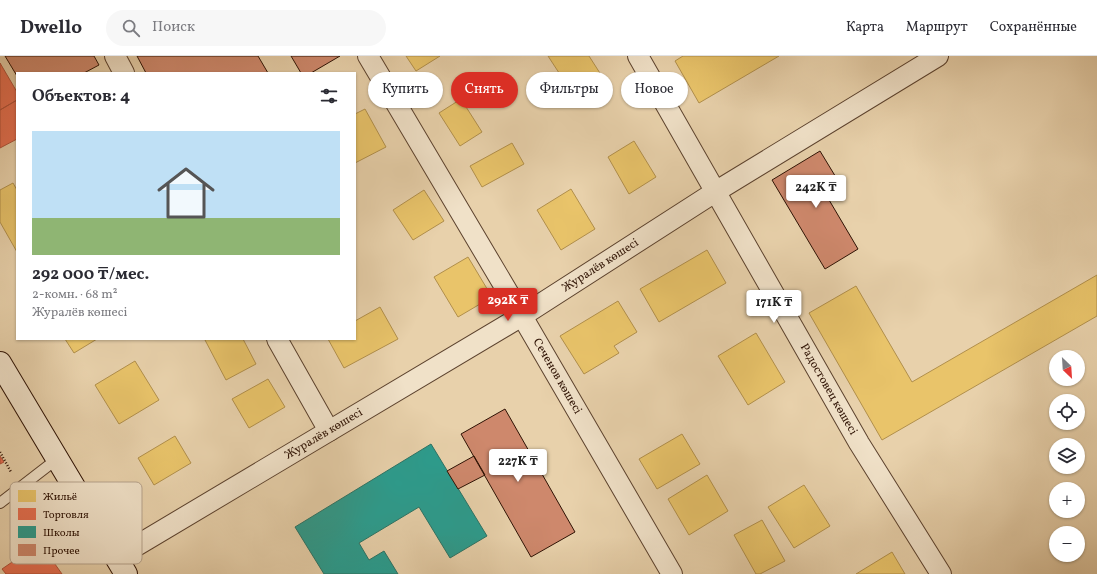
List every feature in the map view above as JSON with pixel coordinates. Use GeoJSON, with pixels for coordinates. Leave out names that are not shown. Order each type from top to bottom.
{"type":"FeatureCollection","features":[{"type":"Feature","properties":{"kind":"street"},"geometry":{"type":"LineString","coordinates":[[114,56],[123,72]]}},
{"type":"Feature","properties":{"kind":"street","name":"Сеченов көшесі"},"geometry":{"type":"LineString","coordinates":[[368,56],[522,316],[672,574]]}},
{"type":"Feature","properties":{"kind":"street","name":"Радостовец көшесі"},"geometry":{"type":"LineString","coordinates":[[638,56],[859,443],[941,574]]}},
{"type":"Feature","properties":{"kind":"street","name":"Журалёв көшесі"},"geometry":{"type":"LineString","coordinates":[[142,552],[330,431],[522,316],[715,192],[938,56]]}},
{"type":"Feature","properties":{"kind":"street"},"geometry":{"type":"LineString","coordinates":[[277,340],[330,431]]}},
{"type":"Feature","properties":{"kind":"street"},"geometry":{"type":"LineString","coordinates":[[0,363],[70,482]]}},
{"type":"Feature","properties":{"kind":"lane"},"geometry":{"type":"LineString","coordinates":[[28,482],[57,460]]}},
{"type":"Feature","properties":{"kind":"lane"},"geometry":{"type":"LineString","coordinates":[[0,503],[10,495]]}},
{"type":"Feature","properties":{"kind":"building: Жильё"},"geometry":{"type":"Polygon","coordinates":[[[406,56],[440,56],[416,71],[406,56]]]}},
{"type":"Feature","properties":{"kind":"building: Жильё"},"geometry":{"type":"Polygon","coordinates":[[[548,56],[589,56],[599,72],[558,72],[548,56]]]}},
{"type":"Feature","properties":{"kind":"building: Жильё"},"geometry":{"type":"Polygon","coordinates":[[[683,56],[779,56],[699,103],[688,84],[688,72],[681,72],[675,61],[683,56]]]}},
{"type":"Feature","properties":{"kind":"building: Жильё"},"geometry":{"type":"Polygon","coordinates":[[[451,105],[451,108],[467,108],[482,132],[460,146],[439,113],[451,105]]]}},
{"type":"Feature","properties":{"kind":"building: Жильё"},"geometry":{"type":"Polygon","coordinates":[[[365,109],[386,147],[356,162],[356,114],[365,109]]]}},
{"type":"Feature","properties":{"kind":"building: Жильё"},"geometry":{"type":"Polygon","coordinates":[[[634,141],[656,177],[629,194],[608,157],[634,141]]]}},
{"type":"Feature","properties":{"kind":"building: Жильё"},"geometry":{"type":"Polygon","coordinates":[[[512,143],[524,164],[482,187],[470,166],[512,143]]]}},
{"type":"Feature","properties":{"kind":"building: Жильё"},"geometry":{"type":"Polygon","coordinates":[[[13,183],[16,188],[16,250],[0,222],[0,190],[13,183]]]}},
{"type":"Feature","properties":{"kind":"building: Жильё"},"geometry":{"type":"Polygon","coordinates":[[[571,189],[595,229],[561,250],[537,210],[571,189]]]}},
{"type":"Feature","properties":{"kind":"building: Жильё"},"geometry":{"type":"Polygon","coordinates":[[[424,190],[444,221],[413,240],[393,210],[424,190]]]}},
{"type":"Feature","properties":{"kind":"building: Жильё"},"geometry":{"type":"Polygon","coordinates":[[[707,250],[726,283],[659,322],[640,289],[707,250]]]}},
{"type":"Feature","properties":{"kind":"building: Жильё"},"geometry":{"type":"Polygon","coordinates":[[[468,257],[492,297],[458,317],[434,277],[468,257]]]}},
{"type":"Feature","properties":{"kind":"building: Жильё"},"geometry":{"type":"Polygon","coordinates":[[[1097,275],[1097,316],[882,440],[809,313],[856,286],[912,382],[1097,275]]]}},
{"type":"Feature","properties":{"kind":"building: Жильё"},"geometry":{"type":"Polygon","coordinates":[[[618,301],[637,332],[614,346],[619,353],[584,374],[560,336],[618,301]]]}},
{"type":"Feature","properties":{"kind":"building: Жильё"},"geometry":{"type":"Polygon","coordinates":[[[380,307],[398,339],[344,368],[329,340],[356,340],[356,320],[380,307]]]}},
{"type":"Feature","properties":{"kind":"building: Жильё"},"geometry":{"type":"Polygon","coordinates":[[[756,333],[785,382],[748,405],[718,356],[756,333]]]}},
{"type":"Feature","properties":{"kind":"building: Жильё"},"geometry":{"type":"Polygon","coordinates":[[[66,340],[95,340],[74,353],[66,340]]]}},
{"type":"Feature","properties":{"kind":"building: Жильё"},"geometry":{"type":"Polygon","coordinates":[[[205,340],[244,340],[256,364],[226,380],[205,340]]]}},
{"type":"Feature","properties":{"kind":"building: Жильё"},"geometry":{"type":"Polygon","coordinates":[[[135,361],[159,400],[119,424],[95,385],[135,361]]]}},
{"type":"Feature","properties":{"kind":"building: Жильё"},"geometry":{"type":"Polygon","coordinates":[[[268,379],[285,407],[249,428],[232,399],[268,379]]]}},
{"type":"Feature","properties":{"kind":"building: Жильё"},"geometry":{"type":"Polygon","coordinates":[[[682,434],[700,464],[657,489],[639,459],[682,434]]]}},
{"type":"Feature","properties":{"kind":"building: Жильё"},"geometry":{"type":"Polygon","coordinates":[[[175,436],[191,463],[154,485],[138,458],[175,436]]]}},
{"type":"Feature","properties":{"kind":"building: Жильё"},"geometry":{"type":"Polygon","coordinates":[[[707,475],[728,511],[689,535],[668,499],[707,475]]]}},
{"type":"Feature","properties":{"kind":"building: Жильё"},"geometry":{"type":"Polygon","coordinates":[[[804,485],[830,526],[794,548],[768,507],[804,485]]]}},
{"type":"Feature","properties":{"kind":"building: Жильё"},"geometry":{"type":"Polygon","coordinates":[[[762,520],[785,561],[760,574],[756,574],[734,535],[762,520]]]}},
{"type":"Feature","properties":{"kind":"building: Жильё"},"geometry":{"type":"Polygon","coordinates":[[[892,552],[905,574],[856,574],[892,552]]]}},
{"type":"Feature","properties":{"kind":"building: Торговля"},"geometry":{"type":"Polygon","coordinates":[[[0,63],[16,90],[16,101],[0,110],[0,63]]]}},
{"type":"Feature","properties":{"kind":"building: Торговля"},"geometry":{"type":"Polygon","coordinates":[[[16,101],[16,140],[0,148],[0,110],[16,101]]]}},
{"type":"Feature","properties":{"kind":"building: Торговля"},"geometry":{"type":"Polygon","coordinates":[[[0,456],[4,462],[0,464],[0,456]]]}},
{"type":"Feature","properties":{"kind":"building: Торговля"},"geometry":{"type":"Polygon","coordinates":[[[10,564],[55,564],[62,574],[6,574],[2,569],[10,564]]]}},
{"type":"Feature","properties":{"kind":"building: Школы"},"geometry":{"type":"Polygon","coordinates":[[[431,444],[487,536],[450,558],[419,507],[359,543],[369,560],[384,551],[398,574],[324,574],[295,527],[431,444]]]}},
{"type":"Feature","properties":{"kind":"building: Прочее"},"geometry":{"type":"Polygon","coordinates":[[[5,56],[94,56],[99,65],[86,72],[16,72],[16,74],[5,56]]]}},
{"type":"Feature","properties":{"kind":"building: Прочее"},"geometry":{"type":"Polygon","coordinates":[[[137,56],[258,56],[267,72],[145,72],[137,56]]]}},
{"type":"Feature","properties":{"kind":"building: Прочее"},"geometry":{"type":"Polygon","coordinates":[[[291,56],[340,56],[313,72],[300,72],[291,56]]]}},
{"type":"Feature","properties":{"kind":"building: Прочее"},"geometry":{"type":"Polygon","coordinates":[[[820,151],[837,179],[822,188],[858,249],[825,269],[772,180],[820,151]]]}},
{"type":"Feature","properties":{"kind":"building: Прочее"},"geometry":{"type":"Polygon","coordinates":[[[505,409],[575,532],[531,557],[461,434],[505,409]]]}},
{"type":"Feature","properties":{"kind":"building: Прочее"},"geometry":{"type":"Polygon","coordinates":[[[474,456],[485,475],[458,489],[447,471],[474,456]]]}}]}
